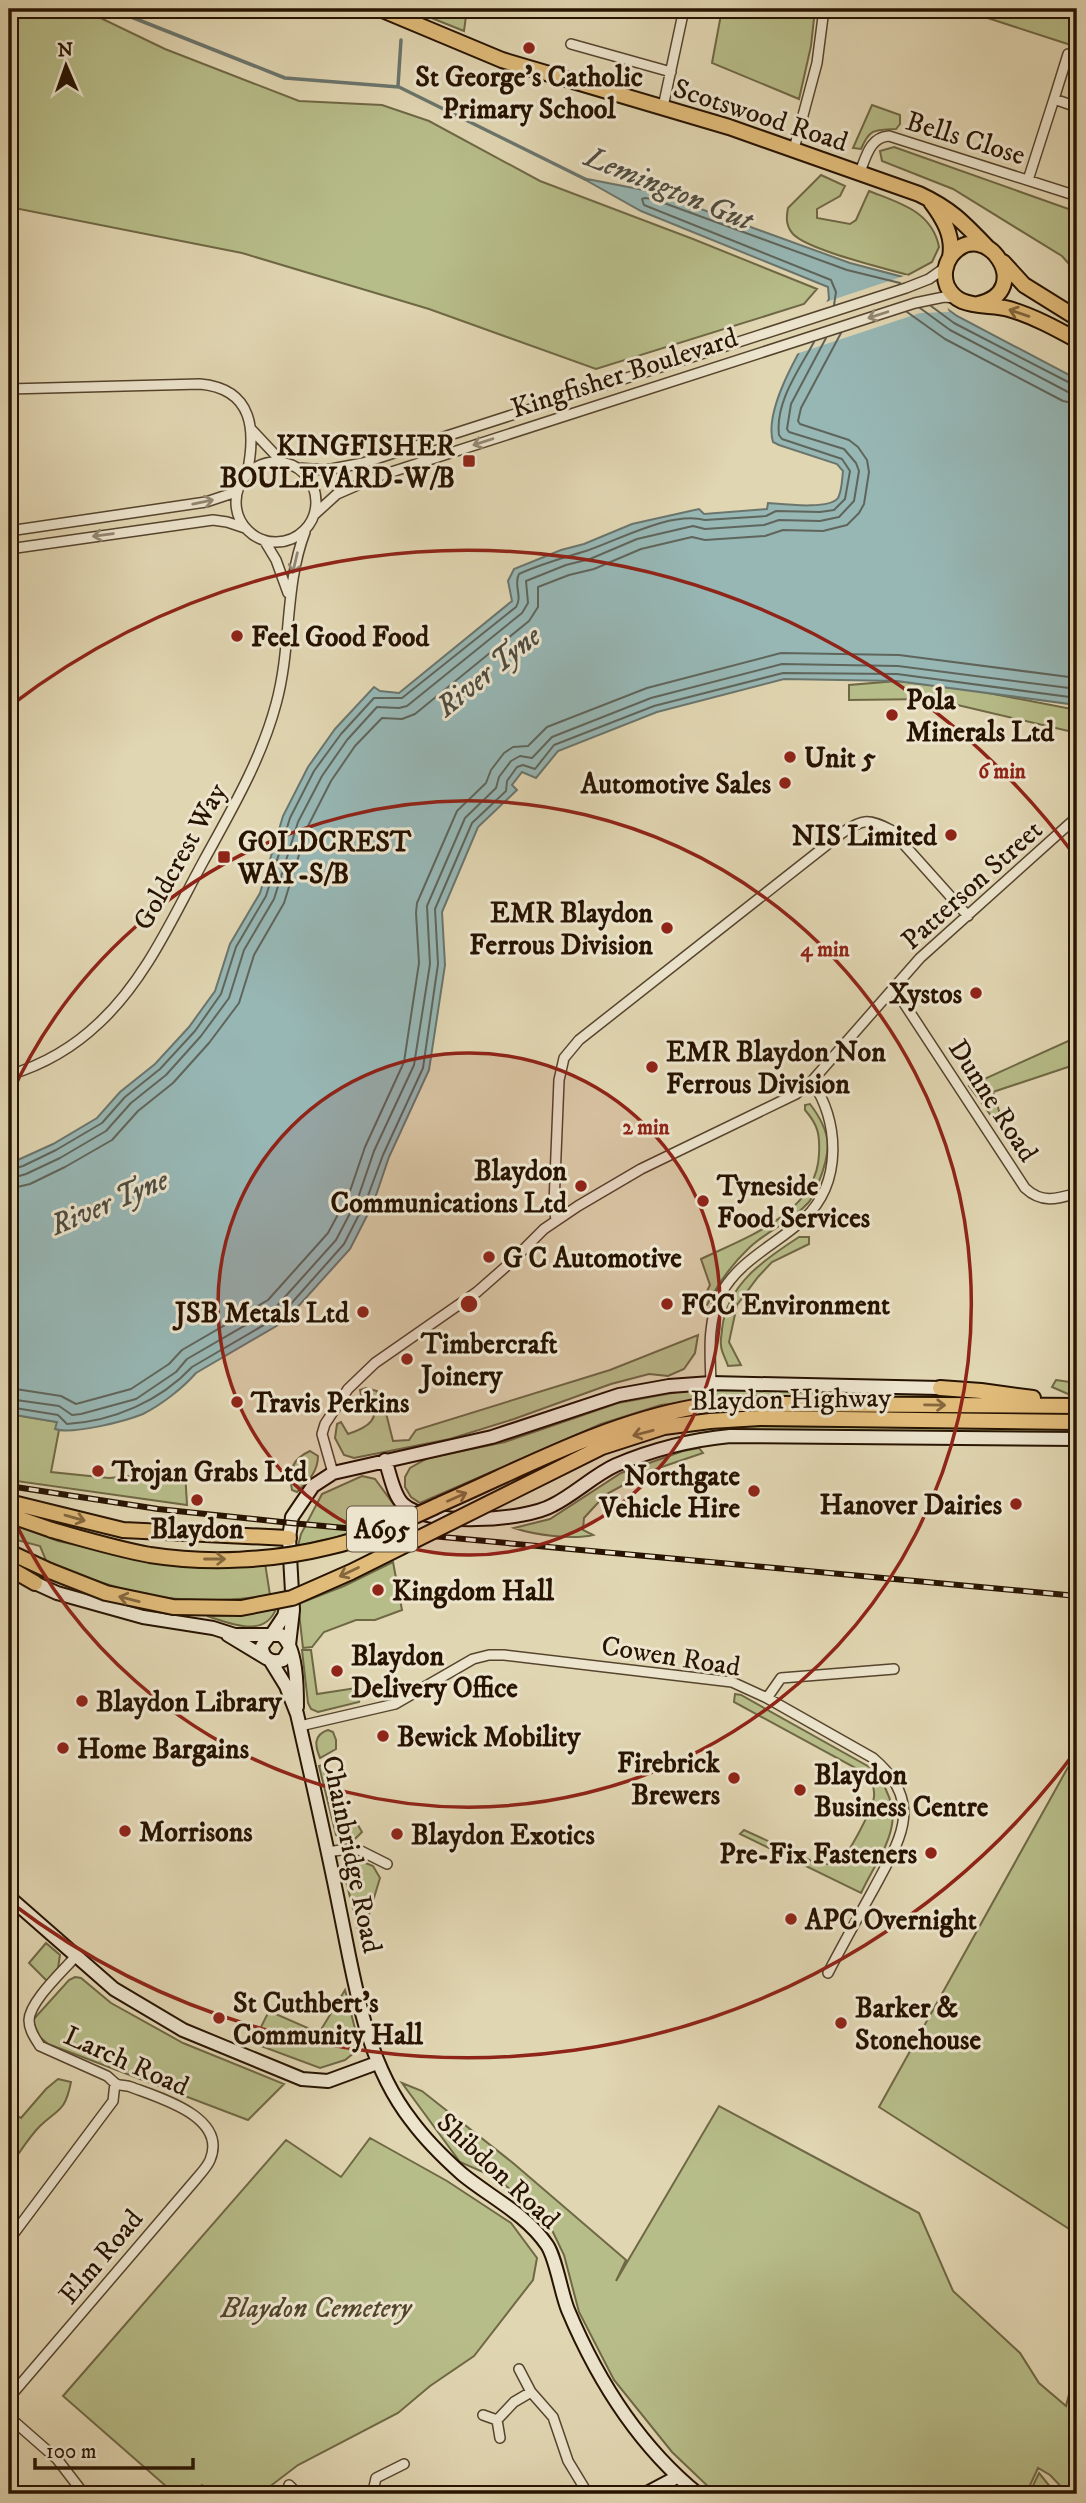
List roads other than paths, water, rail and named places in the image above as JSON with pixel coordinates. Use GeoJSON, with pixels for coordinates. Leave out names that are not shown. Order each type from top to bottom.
{"type":"FeatureCollection","features":[{"type":"Feature","properties":{"kind":"main road","name":"Scotswood Road"},"geometry":{"type":"LineString","coordinates":[[380,9],[502,60],[794,149],[928,198],[956,215],[987,247]]}},
{"type":"Feature","properties":{"kind":"main road"},"geometry":{"type":"LineString","coordinates":[[928,198],[950,236],[944,266],[951,298],[1018,312],[1077,340]]}},
{"type":"Feature","properties":{"kind":"main road"},"geometry":{"type":"LineString","coordinates":[[944,266],[959,248],[970,244],[987,247],[996,253],[1024,285],[1077,318]]}},
{"type":"Feature","properties":{"kind":"main road"},"geometry":{"type":"LineString","coordinates":[[978,304],[999,291],[1005,274],[1002,261]]}},
{"type":"Feature","properties":{"kind":"main road"},"geometry":{"type":"LineString","coordinates":[[225,1632],[269,1660],[283,1660],[289,1647],[292,1610],[289,1538],[292,1517],[313,1486],[333,1473],[492,1437],[619,1395],[669,1386],[711,1383],[940,1388],[981,1391],[1077,1406]]}},
{"type":"Feature","properties":{"kind":"main road","name":"Blaydon Highway"},"geometry":{"type":"LineString","coordinates":[[9,1516],[52,1530],[151,1555],[240,1559],[301,1553],[330,1547],[404,1521],[617,1427],[661,1413],[725,1404],[1077,1406]]}},
{"type":"Feature","properties":{"kind":"main road","name":"Blaydon Highway"},"geometry":{"type":"LineString","coordinates":[[9,1552],[106,1593],[173,1608],[241,1608],[292,1598],[351,1572],[602,1447],[664,1427],[760,1418],[1077,1422]]}},
{"type":"Feature","properties":{"kind":"main road"},"geometry":{"type":"LineString","coordinates":[[386,1460],[401,1503],[414,1513],[497,1520],[551,1507],[614,1466],[689,1440],[730,1436],[1077,1439]]}},
{"type":"Feature","properties":{"kind":"main road"},"geometry":{"type":"LineString","coordinates":[[9,1502],[123,1530],[289,1538]]}},
{"type":"Feature","properties":{"kind":"main road"},"geometry":{"type":"LineString","coordinates":[[9,1568],[57,1593],[117,1612],[246,1636],[271,1634],[285,1637],[296,1682],[299,1720]]}},
{"type":"Feature","properties":{"kind":"main road"},"geometry":{"type":"LineString","coordinates":[[269,1660],[261,1646],[284,1616],[290,1590]]}},
{"type":"Feature","properties":{"kind":"main road","name":"Chainbridge Road"},"geometry":{"type":"LineString","coordinates":[[269,1660],[286,1686],[299,1720],[354,1977],[377,2063]]}},
{"type":"Feature","properties":{"kind":"main road"},"geometry":{"type":"LineString","coordinates":[[10,1901],[114,1989],[183,2030],[302,2079],[328,2081],[377,2063]]}},
{"type":"Feature","properties":{"kind":"main road","name":"Shibdon Road"},"geometry":{"type":"LineString","coordinates":[[377,2063],[410,2119],[429,2141],[462,2174],[514,2211],[548,2246],[564,2300],[584,2348],[606,2387],[636,2429],[677,2477],[698,2494]]}},
{"type":"Feature","properties":{"kind":"main road"},"geometry":{"type":"LineString","coordinates":[[645,2494],[677,2477]]}},
{"type":"Feature","properties":{"kind":"street"},"geometry":{"type":"LineString","coordinates":[[663,107],[684,9]]}},
{"type":"Feature","properties":{"kind":"street"},"geometry":{"type":"LineString","coordinates":[[794,149],[817,63],[824,9]]}},
{"type":"Feature","properties":{"kind":"street"},"geometry":{"type":"LineString","coordinates":[[571,44],[671,72]]}},
{"type":"Feature","properties":{"kind":"street"},"geometry":{"type":"LineString","coordinates":[[1028,180],[1068,54]]}},
{"type":"Feature","properties":{"kind":"street"},"geometry":{"type":"LineString","coordinates":[[1054,99],[1077,107]]}},
{"type":"Feature","properties":{"kind":"street","name":"Bells Close"},"geometry":{"type":"LineString","coordinates":[[860,172],[874,143],[880,137],[887,136],[1077,196]]}},
{"type":"Feature","properties":{"kind":"street","name":"Kingfisher Boulevard"},"geometry":{"type":"LineString","coordinates":[[298,468],[326,470],[350,466],[906,288],[944,266]]}},
{"type":"Feature","properties":{"kind":"street","name":"Kingfisher Boulevard"},"geometry":{"type":"LineString","coordinates":[[315,514],[337,494],[361,482],[915,303],[951,298]]}},
{"type":"Feature","properties":{"kind":"street"},"geometry":{"type":"LineString","coordinates":[[9,389],[209,385],[223,390],[242,404],[252,430],[247,474],[237,495],[237,511],[247,529]]}},
{"type":"Feature","properties":{"kind":"street"},"geometry":{"type":"LineString","coordinates":[[252,430],[283,463]]}},
{"type":"Feature","properties":{"kind":"street"},"geometry":{"type":"LineString","coordinates":[[247,474],[268,463],[283,463],[298,468],[309,478],[315,491],[315,514],[296,557],[289,595]]}},
{"type":"Feature","properties":{"kind":"street"},"geometry":{"type":"LineString","coordinates":[[9,531],[206,502],[230,494],[239,487]]}},
{"type":"Feature","properties":{"kind":"street"},"geometry":{"type":"LineString","coordinates":[[9,549],[213,520],[227,522],[247,529],[264,540],[276,560],[289,595]]}},
{"type":"Feature","properties":{"kind":"street"},"geometry":{"type":"LineString","coordinates":[[264,540],[281,542],[305,532]]}},
{"type":"Feature","properties":{"kind":"street","name":"Goldcrest Way"},"geometry":{"type":"LineString","coordinates":[[9,1075],[63,1052],[100,1022],[131,986],[169,926],[242,789],[269,729],[283,674],[289,630],[289,595]]}},
{"type":"Feature","properties":{"kind":"street","name":"Patterson Street"},"geometry":{"type":"LineString","coordinates":[[333,1473],[322,1434],[325,1424],[348,1389],[375,1363],[477,1292],[556,1221],[641,1169],[783,1102],[812,1081],[920,958],[1077,817]]}},
{"type":"Feature","properties":{"kind":"street"},"geometry":{"type":"LineString","coordinates":[[556,1221],[554,1203],[559,1080],[564,1058],[579,1040],[842,833],[859,821],[875,822],[891,830],[968,916]]}},
{"type":"Feature","properties":{"kind":"street","name":"Dunne Road"},"geometry":{"type":"LineString","coordinates":[[894,988],[1025,1188],[1035,1197],[1047,1200],[1077,1192]]}},
{"type":"Feature","properties":{"kind":"street"},"geometry":{"type":"LineString","coordinates":[[711,1383],[712,1321],[722,1292],[742,1267],[804,1219],[814,1207],[829,1174],[834,1150],[831,1118],[812,1081]]}},
{"type":"Feature","properties":{"kind":"street","name":"Cowen Road"},"geometry":{"type":"LineString","coordinates":[[299,1720],[395,1704],[473,1659],[489,1655],[724,1680],[767,1698],[873,1758],[888,1770],[894,1779],[903,1804],[902,1837],[828,1973]]}},
{"type":"Feature","properties":{"kind":"street"},"geometry":{"type":"LineString","coordinates":[[767,1698],[780,1678],[894,1669]]}},
{"type":"Feature","properties":{"kind":"street"},"geometry":{"type":"LineString","coordinates":[[327,1852],[355,1848],[387,1864]]}},
{"type":"Feature","properties":{"kind":"street","name":"Larch Road"},"geometry":{"type":"LineString","coordinates":[[75,1957],[33,2007],[29,2023],[40,2046],[107,2076],[115,2084],[127,2085],[195,2114],[206,2124],[211,2134]]}},
{"type":"Feature","properties":{"kind":"street"},"geometry":{"type":"LineString","coordinates":[[9,2240],[113,2101],[115,2084]]}},
{"type":"Feature","properties":{"kind":"street","name":"Elm Road"},"geometry":{"type":"LineString","coordinates":[[9,2402],[13,2393],[210,2162],[213,2149],[211,2134]]}},
{"type":"Feature","properties":{"kind":"street"},"geometry":{"type":"LineString","coordinates":[[519,2369],[531,2392],[553,2417],[568,2462],[588,2494]]}},
{"type":"Feature","properties":{"kind":"street"},"geometry":{"type":"LineString","coordinates":[[496,2420],[514,2402],[531,2392]]}},
{"type":"Feature","properties":{"kind":"street"},"geometry":{"type":"LineString","coordinates":[[483,2415],[496,2420]]}},
{"type":"Feature","properties":{"kind":"street"},"geometry":{"type":"LineString","coordinates":[[9,2417],[57,2459],[84,2494]]}},
{"type":"Feature","properties":{"kind":"street"},"geometry":{"type":"LineString","coordinates":[[496,2420],[500,2438]]}},
{"type":"Feature","properties":{"kind":"street"},"geometry":{"type":"LineString","coordinates":[[378,2494],[374,2487],[376,2478],[404,2464]]}},
{"type":"Feature","properties":{"kind":"street"},"geometry":{"type":"LineString","coordinates":[[289,2485],[298,2494]]}},
{"type":"Feature","properties":{"kind":"water","name":"River Tyne"},"geometry":{"type":"Polygon","coordinates":[[[582,178],[654,192],[850,263],[903,277],[957,316],[1077,379],[1077,705],[897,681],[784,679],[657,712],[558,751],[536,778],[522,772],[512,785],[517,790],[478,827],[442,912],[445,965],[429,1070],[389,1157],[373,1204],[350,1249],[285,1321],[196,1373],[171,1396],[143,1414],[99,1426],[63,1430],[55,1429],[57,1422],[9,1414],[9,1164],[53,1144],[97,1118],[120,1092],[155,1064],[189,1027],[215,991],[230,944],[260,893],[283,816],[308,767],[335,729],[374,687],[380,691],[399,693],[512,601],[508,581],[514,569],[632,524],[699,509],[704,514],[767,509],[768,503],[825,504],[838,498],[843,471],[837,464],[773,442],[772,427],[781,389],[829,299],[828,287],[641,211],[582,178]]]}},
{"type":"Feature","properties":{"kind":"waterway","name":"Lemington Gut"},"geometry":{"type":"LineString","coordinates":[[111,9],[285,78],[399,87],[585,179]]}},
{"type":"Feature","properties":{"kind":"waterway"},"geometry":{"type":"LineString","coordinates":[[398,86],[401,40]]}},
{"type":"Feature","properties":{"kind":"railway"},"geometry":{"type":"LineString","coordinates":[[9,1486],[158,1509],[291,1523],[1077,1596]]}},
{"type":"Feature","properties":{"kind":"place","name":"St George's Catholic Primary School"},"geometry":{"type":"Point","coordinates":[529,48]}},
{"type":"Feature","properties":{"kind":"place","name":"KINGFISHER BOULEVARD-W/B"},"geometry":{"type":"Point","coordinates":[469,461]}},
{"type":"Feature","properties":{"kind":"place","name":"Feel Good Food"},"geometry":{"type":"Point","coordinates":[237,636]}},
{"type":"Feature","properties":{"kind":"place","name":"Pola Minerals Ltd"},"geometry":{"type":"Point","coordinates":[892,715]}},
{"type":"Feature","properties":{"kind":"place","name":"Unit 5"},"geometry":{"type":"Point","coordinates":[790,757]}},
{"type":"Feature","properties":{"kind":"place","name":"Automotive Sales"},"geometry":{"type":"Point","coordinates":[785,783]}},
{"type":"Feature","properties":{"kind":"place","name":"NIS Limited"},"geometry":{"type":"Point","coordinates":[951,835]}},
{"type":"Feature","properties":{"kind":"place","name":"GOLDCREST WAY-S/B"},"geometry":{"type":"Point","coordinates":[224,857]}},
{"type":"Feature","properties":{"kind":"place","name":"EMR Blaydon Ferrous Division"},"geometry":{"type":"Point","coordinates":[667,928]}},
{"type":"Feature","properties":{"kind":"place","name":"Xystos"},"geometry":{"type":"Point","coordinates":[976,993]}},
{"type":"Feature","properties":{"kind":"place","name":"EMR Blaydon Non Ferrous Division"},"geometry":{"type":"Point","coordinates":[652,1067]}},
{"type":"Feature","properties":{"kind":"place","name":"Blaydon Communications Ltd"},"geometry":{"type":"Point","coordinates":[581,1186]}},
{"type":"Feature","properties":{"kind":"place","name":"Tyneside Food Services"},"geometry":{"type":"Point","coordinates":[703,1201]}},
{"type":"Feature","properties":{"kind":"place","name":"G C Automotive"},"geometry":{"type":"Point","coordinates":[489,1257]}},
{"type":"Feature","properties":{"kind":"place","name":"FCC Environment"},"geometry":{"type":"Point","coordinates":[667,1304]}},
{"type":"Feature","properties":{"kind":"place","name":"JSB Metals Ltd"},"geometry":{"type":"Point","coordinates":[363,1312]}},
{"type":"Feature","properties":{"kind":"place","name":"Timbercraft Joinery"},"geometry":{"type":"Point","coordinates":[407,1359]}},
{"type":"Feature","properties":{"kind":"place","name":"Travis Perkins"},"geometry":{"type":"Point","coordinates":[237,1402]}},
{"type":"Feature","properties":{"kind":"place","name":"Trojan Grabs Ltd"},"geometry":{"type":"Point","coordinates":[98,1471]}},
{"type":"Feature","properties":{"kind":"place","name":"Northgate Vehicle Hire"},"geometry":{"type":"Point","coordinates":[754,1491]}},
{"type":"Feature","properties":{"kind":"place","name":"Blaydon"},"geometry":{"type":"Point","coordinates":[197,1500]}},
{"type":"Feature","properties":{"kind":"place","name":"Hanover Dairies"},"geometry":{"type":"Point","coordinates":[1016,1504]}},
{"type":"Feature","properties":{"kind":"place","name":"Kingdom Hall"},"geometry":{"type":"Point","coordinates":[378,1590]}},
{"type":"Feature","properties":{"kind":"place","name":"Blaydon Delivery Office"},"geometry":{"type":"Point","coordinates":[337,1671]}},
{"type":"Feature","properties":{"kind":"place","name":"Blaydon Library"},"geometry":{"type":"Point","coordinates":[82,1701]}},
{"type":"Feature","properties":{"kind":"place","name":"Bewick Mobility"},"geometry":{"type":"Point","coordinates":[383,1736]}},
{"type":"Feature","properties":{"kind":"place","name":"Home Bargains"},"geometry":{"type":"Point","coordinates":[63,1748]}},
{"type":"Feature","properties":{"kind":"place","name":"Firebrick Brewers"},"geometry":{"type":"Point","coordinates":[734,1778]}},
{"type":"Feature","properties":{"kind":"place","name":"Blaydon Business Centre"},"geometry":{"type":"Point","coordinates":[800,1790]}},
{"type":"Feature","properties":{"kind":"place","name":"Morrisons"},"geometry":{"type":"Point","coordinates":[125,1831]}},
{"type":"Feature","properties":{"kind":"place","name":"Blaydon Exotics"},"geometry":{"type":"Point","coordinates":[397,1834]}},
{"type":"Feature","properties":{"kind":"place","name":"Pre-Fix Fasteners"},"geometry":{"type":"Point","coordinates":[931,1853]}},
{"type":"Feature","properties":{"kind":"place","name":"APC Overnight"},"geometry":{"type":"Point","coordinates":[791,1919]}},
{"type":"Feature","properties":{"kind":"place","name":"St Cuthbert's Community Hall"},"geometry":{"type":"Point","coordinates":[219,2018]}},
{"type":"Feature","properties":{"kind":"place","name":"Barker & Stonehouse"},"geometry":{"type":"Point","coordinates":[841,2023]}},
{"type":"Feature","properties":{"kind":"park label","name":"Blaydon Cemetery"},"geometry":{"type":"Point","coordinates":[316,2307]}}]}
